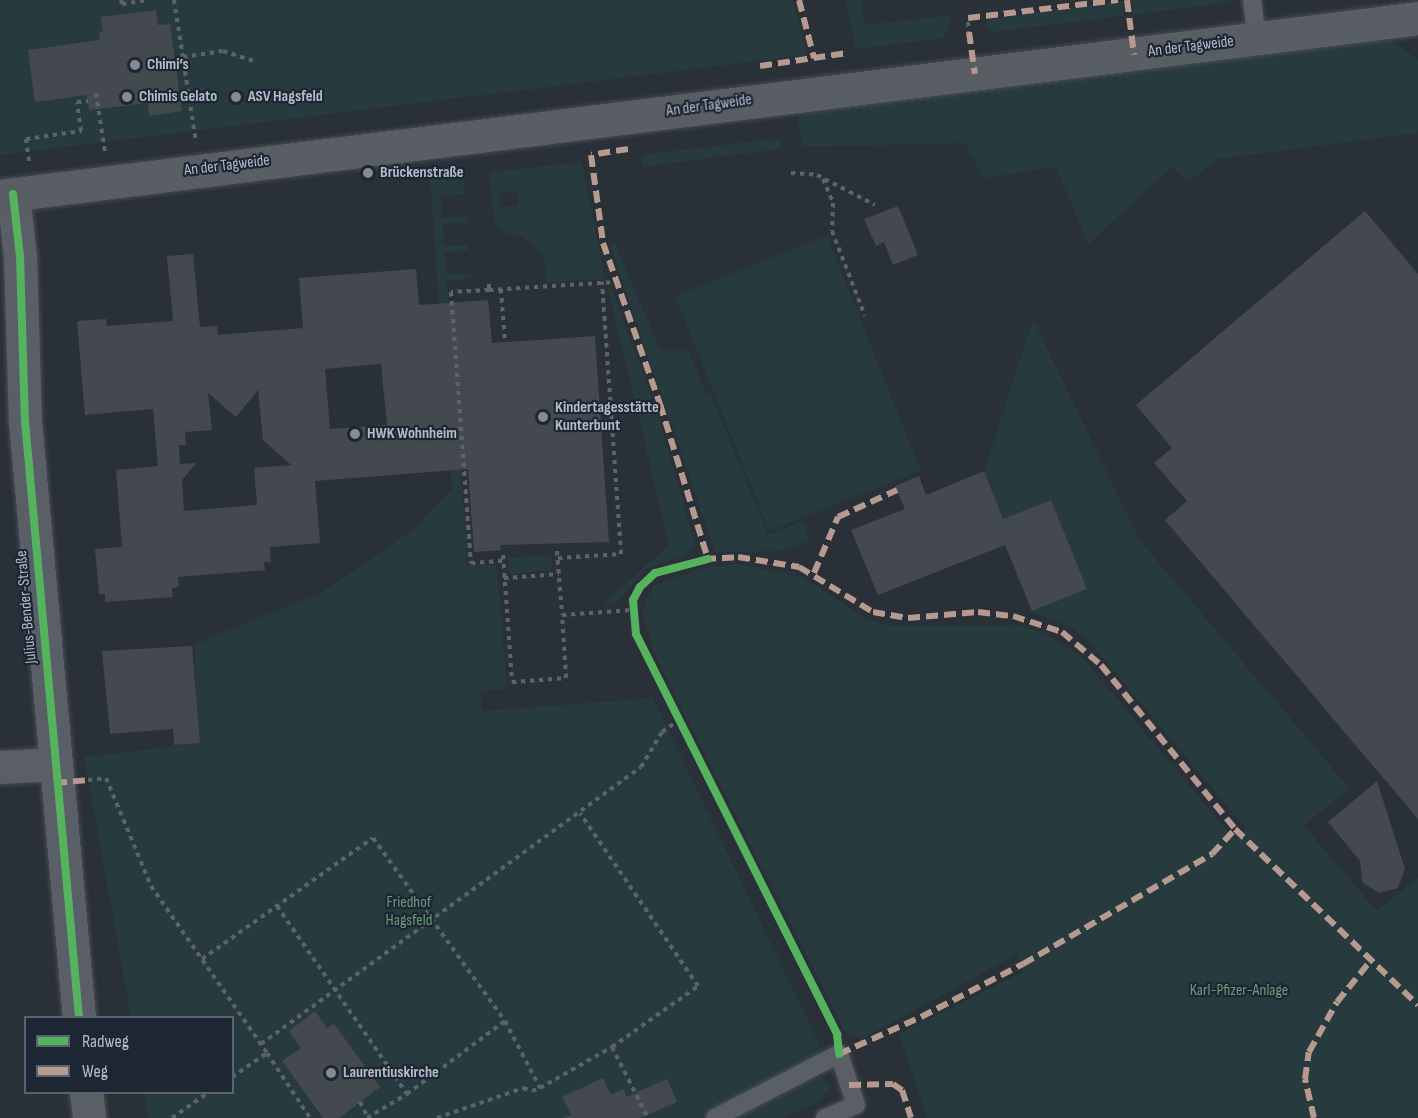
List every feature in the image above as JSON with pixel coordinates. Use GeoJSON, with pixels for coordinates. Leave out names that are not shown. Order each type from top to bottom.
{"type":"FeatureCollection","features":[{"type":"Feature","properties":{"kind":"main road","name":"An der Tagweide"},"geometry":{"type":"LineString","coordinates":[[15,194],[1418,18]]}},
{"type":"Feature","properties":{"kind":"street","name":"Julius-Bender-Straße"},"geometry":{"type":"LineString","coordinates":[[15,194],[20,256],[12,422],[53,764],[79,1016]]}},
{"type":"Feature","properties":{"kind":"street"},"geometry":{"type":"LineString","coordinates":[[0,767],[53,764]]}},
{"type":"Feature","properties":{"kind":"street"},"geometry":{"type":"LineString","coordinates":[[86,1094],[89,1118]]}},
{"type":"Feature","properties":{"kind":"lane"},"geometry":{"type":"LineString","coordinates":[[1252,0],[1257,39]]}},
{"type":"Feature","properties":{"kind":"lane"},"geometry":{"type":"LineString","coordinates":[[715,1118],[839,1054],[859,1111],[825,1118]]}},
{"type":"Feature","properties":{"kind":"path"},"geometry":{"type":"LineString","coordinates":[[121,0],[122,4],[147,0]]}},
{"type":"Feature","properties":{"kind":"path"},"geometry":{"type":"LineString","coordinates":[[174,0],[191,106]]}},
{"type":"Feature","properties":{"kind":"path"},"geometry":{"type":"LineString","coordinates":[[968,22],[969,32]]}},
{"type":"Feature","properties":{"kind":"path"},"geometry":{"type":"LineString","coordinates":[[183,57],[223,51],[253,61]]}},
{"type":"Feature","properties":{"kind":"path"},"geometry":{"type":"LineString","coordinates":[[96,93],[101,124]]}},
{"type":"Feature","properties":{"kind":"path"},"geometry":{"type":"LineString","coordinates":[[15,194],[26,139],[81,131],[76,102],[87,101]]}},
{"type":"Feature","properties":{"kind":"path"},"geometry":{"type":"LineString","coordinates":[[791,173],[823,179],[875,205]]}},
{"type":"Feature","properties":{"kind":"path"},"geometry":{"type":"LineString","coordinates":[[823,179],[833,203],[832,231],[865,316]]}},
{"type":"Feature","properties":{"kind":"path"},"geometry":{"type":"LineString","coordinates":[[558,558],[621,554],[602,282]]}},
{"type":"Feature","properties":{"kind":"path"},"geometry":{"type":"LineString","coordinates":[[557,551],[566,678],[512,682],[503,558],[471,563],[452,292],[489,287],[501,289],[615,282]]}},
{"type":"Feature","properties":{"kind":"path"},"geometry":{"type":"LineString","coordinates":[[501,289],[505,342]]}},
{"type":"Feature","properties":{"kind":"path"},"geometry":{"type":"LineString","coordinates":[[504,578],[559,574]]}},
{"type":"Feature","properties":{"kind":"path"},"geometry":{"type":"LineString","coordinates":[[562,615],[632,610]]}},
{"type":"Feature","properties":{"kind":"path"},"geometry":{"type":"LineString","coordinates":[[261,1044],[641,767],[662,732],[679,720]]}},
{"type":"Feature","properties":{"kind":"path"},"geometry":{"type":"LineString","coordinates":[[88,780],[106,778],[151,886],[310,1118]]}},
{"type":"Feature","properties":{"kind":"path"},"geometry":{"type":"LineString","coordinates":[[437,1118],[523,1088],[532,1091],[540,1088],[612,1047],[698,986],[580,813]]}},
{"type":"Feature","properties":{"kind":"path"},"geometry":{"type":"LineString","coordinates":[[202,959],[373,838],[431,922],[505,1021],[540,1088]]}},
{"type":"Feature","properties":{"kind":"path"},"geometry":{"type":"LineString","coordinates":[[277,906],[407,1094]]}},
{"type":"Feature","properties":{"kind":"path"},"geometry":{"type":"LineString","coordinates":[[360,1102],[368,1118],[407,1094],[505,1021]]}},
{"type":"Feature","properties":{"kind":"path"},"geometry":{"type":"LineString","coordinates":[[612,1047],[648,1118]]}},
{"type":"Feature","properties":{"kind":"path"},"geometry":{"type":"LineString","coordinates":[[234,1076],[267,1053]]}},
{"type":"Feature","properties":{"kind":"path"},"geometry":{"type":"LineString","coordinates":[[172,1118],[206,1094]]}},
{"type":"Feature","properties":{"kind":"green space","name":"ASV Hagsfeld"},"geometry":{"type":"Polygon","coordinates":[[[0,0],[793,0],[807,55],[0,155],[0,0]]]}},
{"type":"Feature","properties":{"kind":"green space"},"geometry":{"type":"Polygon","coordinates":[[[845,0],[861,0],[865,25],[953,15],[944,38],[856,49],[845,0]]]}},
{"type":"Feature","properties":{"kind":"green space"},"geometry":{"type":"Polygon","coordinates":[[[1132,0],[1230,0],[1231,2],[1133,15],[1132,0]]]}},
{"type":"Feature","properties":{"kind":"green space"},"geometry":{"type":"Polygon","coordinates":[[[1123,1],[1124,16],[991,32],[985,20],[1123,1]]]}},
{"type":"Feature","properties":{"kind":"green space"},"geometry":{"type":"Polygon","coordinates":[[[1390,39],[1418,60],[1418,133],[1217,159],[1189,182],[1172,167],[1088,244],[1056,167],[983,178],[965,143],[802,147],[798,117],[816,110],[1390,39]]]}},
{"type":"Feature","properties":{"kind":"green space"},"geometry":{"type":"Polygon","coordinates":[[[779,138],[780,149],[642,167],[641,155],[779,138]]]}},
{"type":"Feature","properties":{"kind":"green space"},"geometry":{"type":"Polygon","coordinates":[[[582,162],[605,279],[547,282],[545,263],[535,245],[521,236],[506,233],[494,221],[489,172],[582,162]],[[517,192],[499,194],[501,207],[518,205],[517,192]]]}},
{"type":"Feature","properties":{"kind":"green space","name":"Friedhof Hagsfeld"},"geometry":{"type":"Polygon","coordinates":[[[464,175],[465,194],[441,196],[442,218],[467,216],[467,222],[443,224],[444,246],[469,245],[469,250],[445,253],[447,275],[471,273],[471,279],[447,281],[468,566],[497,565],[507,689],[481,691],[481,711],[653,698],[823,1052],[700,1118],[148,1118],[144,1094],[234,1094],[234,1016],[131,1016],[84,757],[199,743],[194,645],[320,593],[413,530],[452,489],[430,179],[464,175]]]}},
{"type":"Feature","properties":{"kind":"green space"},"geometry":{"type":"Polygon","coordinates":[[[827,236],[921,471],[769,531],[675,296],[827,236]]]}},
{"type":"Feature","properties":{"kind":"green space"},"geometry":{"type":"Polygon","coordinates":[[[615,244],[661,351],[689,351],[706,394],[711,394],[768,534],[802,521],[809,541],[781,551],[715,552],[610,245],[615,244]]]}},
{"type":"Feature","properties":{"kind":"green space"},"geometry":{"type":"Polygon","coordinates":[[[608,288],[612,289],[656,409],[695,543],[686,555],[646,569],[617,602],[602,605],[669,545],[608,288]]]}},
{"type":"Feature","properties":{"kind":"green space","name":"Karl-Pfizer-Anlage"},"geometry":{"type":"Polygon","coordinates":[[[1033,319],[1139,539],[1349,788],[1304,826],[1377,911],[1418,878],[1418,1118],[927,1118],[899,1034],[1023,972],[1017,954],[862,1039],[846,1033],[654,653],[642,611],[653,586],[702,568],[738,564],[803,577],[864,618],[888,626],[1021,625],[1050,636],[1084,659],[1234,839],[1246,829],[1088,640],[1071,628],[1032,611],[1087,589],[1051,500],[1003,519],[984,471],[1033,319]]]}},
{"type":"Feature","properties":{"kind":"green space"},"geometry":{"type":"Polygon","coordinates":[[[551,555],[552,570],[509,574],[508,558],[551,555]]]}},
{"type":"Feature","properties":{"kind":"green space"},"geometry":{"type":"Polygon","coordinates":[[[820,1075],[831,1085],[820,1102],[784,1118],[730,1118],[820,1075]]]}},
{"type":"Feature","properties":{"kind":"building"},"geometry":{"type":"Polygon","coordinates":[[[156,10],[158,25],[170,24],[182,111],[149,116],[148,103],[89,110],[87,95],[35,102],[28,50],[100,40],[99,33],[103,32],[101,17],[156,10]]]}},
{"type":"Feature","properties":{"kind":"building"},"geometry":{"type":"Polygon","coordinates":[[[898,206],[918,255],[893,265],[884,242],[876,246],[864,219],[898,206]]]}},
{"type":"Feature","properties":{"kind":"building"},"geometry":{"type":"Polygon","coordinates":[[[1365,211],[1418,274],[1418,819],[1165,520],[1187,501],[1154,463],[1172,448],[1136,405],[1365,211]]]}},
{"type":"Feature","properties":{"kind":"building"},"geometry":{"type":"Polygon","coordinates":[[[193,254],[200,327],[217,326],[218,335],[303,328],[299,278],[416,269],[419,305],[488,300],[492,343],[595,336],[609,542],[500,545],[501,550],[474,552],[468,469],[315,481],[320,543],[270,547],[271,562],[264,562],[265,570],[178,577],[179,587],[172,588],[173,597],[105,602],[105,594],[99,594],[95,549],[122,547],[116,470],[158,466],[153,409],[85,415],[77,321],[106,319],[107,326],[173,321],[167,256],[193,254]],[[381,364],[325,369],[330,429],[387,425],[381,364]],[[258,390],[236,417],[208,393],[212,430],[185,432],[186,445],[179,445],[180,464],[196,463],[182,480],[184,511],[257,505],[254,468],[291,465],[263,440],[258,390]]]}},
{"type":"Feature","properties":{"kind":"building"},"geometry":{"type":"Polygon","coordinates":[[[984,471],[1003,519],[1051,500],[1087,589],[1032,611],[1005,545],[878,595],[851,530],[905,509],[895,486],[919,476],[926,495],[984,471]]]}},
{"type":"Feature","properties":{"kind":"building"},"geometry":{"type":"Polygon","coordinates":[[[192,646],[200,743],[174,745],[173,729],[110,734],[102,651],[192,646]]]}},
{"type":"Feature","properties":{"kind":"building"},"geometry":{"type":"Polygon","coordinates":[[[1377,781],[1405,869],[1398,888],[1379,893],[1362,882],[1360,861],[1328,822],[1377,781]]]}},
{"type":"Feature","properties":{"kind":"building","name":"Laurentiuskirche"},"geometry":{"type":"Polygon","coordinates":[[[315,1011],[327,1028],[334,1024],[380,1087],[339,1118],[323,1118],[282,1061],[301,1048],[289,1031],[315,1011]]]}},
{"type":"Feature","properties":{"kind":"building"},"geometry":{"type":"Polygon","coordinates":[[[603,1078],[611,1095],[623,1089],[627,1097],[667,1079],[677,1102],[640,1118],[563,1118],[571,1115],[562,1097],[603,1078]]]}},
{"type":"Feature","properties":{"kind":"marked path"},"geometry":{"type":"LineString","coordinates":[[799,0],[814,58]]}},
{"type":"Feature","properties":{"kind":"marked path"},"geometry":{"type":"LineString","coordinates":[[968,18],[1118,0]]}},
{"type":"Feature","properties":{"kind":"marked path"},"geometry":{"type":"LineString","coordinates":[[1127,0],[1134,55]]}},
{"type":"Feature","properties":{"kind":"marked path"},"geometry":{"type":"LineString","coordinates":[[969,32],[975,74]]}},
{"type":"Feature","properties":{"kind":"marked path"},"geometry":{"type":"LineString","coordinates":[[760,66],[847,53]]}},
{"type":"Feature","properties":{"kind":"marked path"},"geometry":{"type":"LineString","coordinates":[[628,149],[591,155],[603,243],[660,404],[708,559]]}},
{"type":"Feature","properties":{"kind":"marked path"},"geometry":{"type":"LineString","coordinates":[[814,573],[838,517],[897,490]]}},
{"type":"Feature","properties":{"kind":"marked path"},"geometry":{"type":"LineString","coordinates":[[704,559],[738,557],[799,567],[873,612],[908,618],[978,612],[1013,616],[1062,632],[1101,665],[1235,829],[1418,1005]]}},
{"type":"Feature","properties":{"kind":"marked path"},"geometry":{"type":"LineString","coordinates":[[55,783],[88,780]]}},
{"type":"Feature","properties":{"kind":"marked path"},"geometry":{"type":"LineString","coordinates":[[839,1050],[839,1054],[921,1017],[1023,964],[1212,854],[1235,829]]}},
{"type":"Feature","properties":{"kind":"marked path"},"geometry":{"type":"LineString","coordinates":[[1314,1118],[1305,1079],[1309,1052],[1337,1002],[1372,959]]}},
{"type":"Feature","properties":{"kind":"marked path"},"geometry":{"type":"LineString","coordinates":[[849,1085],[893,1084],[902,1090],[911,1118]]}},
{"type":"Feature","properties":{"kind":"cycle path"},"geometry":{"type":"LineString","coordinates":[[13,194],[20,256],[25,421],[79,1016]]}},
{"type":"Feature","properties":{"kind":"cycle path"},"geometry":{"type":"LineString","coordinates":[[708,559],[655,573],[640,587],[633,600],[636,634],[837,1034],[839,1054]]}},
{"type":"Feature","properties":{"kind":"place","name":"Chimi’s"},"geometry":{"type":"Point","coordinates":[135,65]}},
{"type":"Feature","properties":{"kind":"place","name":"Chimis Gelato"},"geometry":{"type":"Point","coordinates":[127,97]}},
{"type":"Feature","properties":{"kind":"place","name":"ASV Hagsfeld"},"geometry":{"type":"Point","coordinates":[236,97]}},
{"type":"Feature","properties":{"kind":"place","name":"Brückenstraße"},"geometry":{"type":"Point","coordinates":[368,173]}},
{"type":"Feature","properties":{"kind":"place","name":"Kindertagesstätte Kunterbunt"},"geometry":{"type":"Point","coordinates":[543,417]}},
{"type":"Feature","properties":{"kind":"place","name":"HWK Wohnheim"},"geometry":{"type":"Point","coordinates":[355,434]}},
{"type":"Feature","properties":{"kind":"place","name":"Laurentiuskirche"},"geometry":{"type":"Point","coordinates":[331,1073]}}]}
